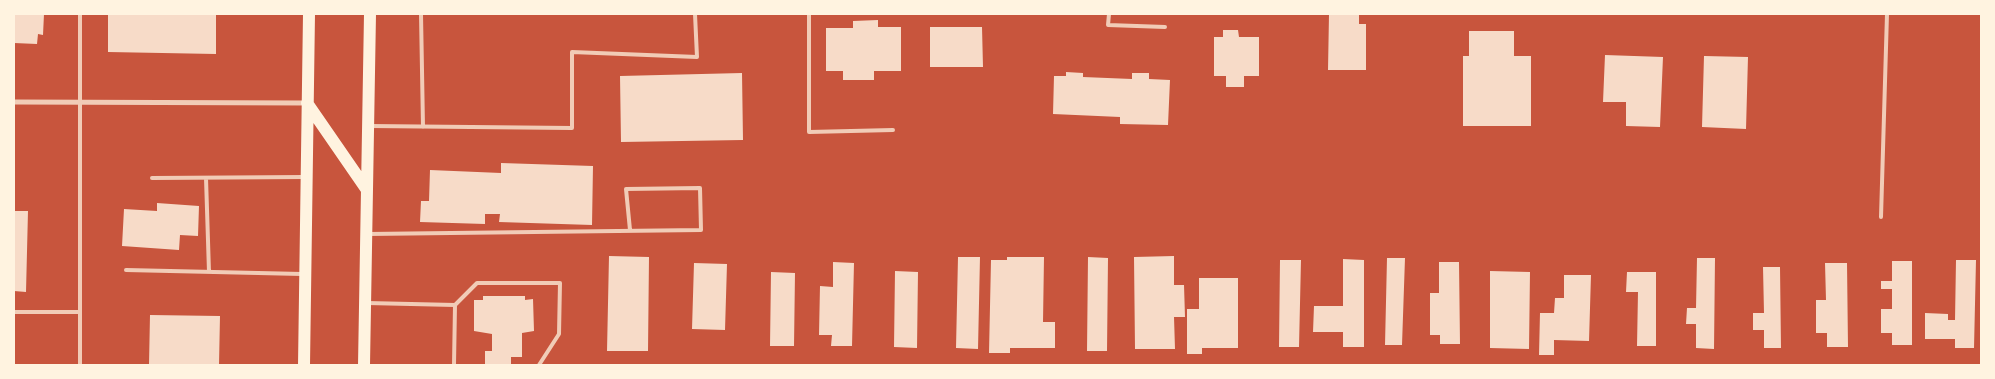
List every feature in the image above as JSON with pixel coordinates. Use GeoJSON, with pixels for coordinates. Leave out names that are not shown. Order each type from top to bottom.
{"type":"FeatureCollection","features":[{"type":"Feature","properties":{"kind":"main road"},"geometry":{"type":"LineString","coordinates":[[304,365],[309,14]]}},
{"type":"Feature","properties":{"kind":"main road"},"geometry":{"type":"LineString","coordinates":[[364,365],[370,14]]}},
{"type":"Feature","properties":{"kind":"main road"},"geometry":{"type":"LineString","coordinates":[[307,103],[367,190]]}},
{"type":"Feature","properties":{"kind":"street"},"geometry":{"type":"LineString","coordinates":[[14,102],[307,103]]}},
{"type":"Feature","properties":{"kind":"lane"},"geometry":{"type":"LineString","coordinates":[[80,14],[80,365]]}},
{"type":"Feature","properties":{"kind":"lane"},"geometry":{"type":"LineString","coordinates":[[421,14],[423,127]]}},
{"type":"Feature","properties":{"kind":"lane"},"geometry":{"type":"LineString","coordinates":[[368,126],[572,128],[572,52],[697,57],[695,14]]}},
{"type":"Feature","properties":{"kind":"lane"},"geometry":{"type":"LineString","coordinates":[[809,14],[809,132],[893,130]]}},
{"type":"Feature","properties":{"kind":"lane"},"geometry":{"type":"LineString","coordinates":[[1109,14],[1108,25],[1165,27]]}},
{"type":"Feature","properties":{"kind":"lane"},"geometry":{"type":"LineString","coordinates":[[1881,217],[1886,14]]}},
{"type":"Feature","properties":{"kind":"lane"},"geometry":{"type":"LineString","coordinates":[[152,178],[306,176]]}},
{"type":"Feature","properties":{"kind":"lane"},"geometry":{"type":"LineString","coordinates":[[206,178],[209,272]]}},
{"type":"Feature","properties":{"kind":"lane"},"geometry":{"type":"LineString","coordinates":[[366,234],[701,230],[700,188],[626,189],[630,230]]}},
{"type":"Feature","properties":{"kind":"lane"},"geometry":{"type":"LineString","coordinates":[[126,270],[305,274]]}},
{"type":"Feature","properties":{"kind":"lane"},"geometry":{"type":"LineString","coordinates":[[454,365],[455,306],[477,284],[560,283],[559,334],[539,365]]}},
{"type":"Feature","properties":{"kind":"lane"},"geometry":{"type":"LineString","coordinates":[[365,303],[455,306]]}},
{"type":"Feature","properties":{"kind":"lane"},"geometry":{"type":"LineString","coordinates":[[14,312],[80,312]]}},
{"type":"Feature","properties":{"kind":"building"},"geometry":{"type":"Polygon","coordinates":[[[14,14],[44,14],[43,35],[38,34],[37,44],[14,43],[14,14]]]}},
{"type":"Feature","properties":{"kind":"building"},"geometry":{"type":"Polygon","coordinates":[[[108,14],[216,14],[216,54],[108,52],[108,14]]]}},
{"type":"Feature","properties":{"kind":"building"},"geometry":{"type":"Polygon","coordinates":[[[1329,14],[1359,14],[1359,24],[1366,24],[1366,70],[1328,70],[1329,14]]]}},
{"type":"Feature","properties":{"kind":"building"},"geometry":{"type":"Polygon","coordinates":[[[878,20],[878,27],[901,27],[901,71],[874,71],[874,80],[843,80],[843,71],[826,71],[826,28],[853,28],[853,21],[878,20]]]}},
{"type":"Feature","properties":{"kind":"building"},"geometry":{"type":"Polygon","coordinates":[[[930,27],[982,27],[983,67],[930,67],[930,27]]]}},
{"type":"Feature","properties":{"kind":"building"},"geometry":{"type":"Polygon","coordinates":[[[1223,30],[1238,30],[1239,37],[1259,37],[1259,76],[1244,76],[1244,87],[1226,87],[1226,76],[1214,76],[1214,37],[1223,37],[1223,30]]]}},
{"type":"Feature","properties":{"kind":"building"},"geometry":{"type":"Polygon","coordinates":[[[1469,31],[1514,31],[1514,56],[1531,56],[1531,126],[1463,126],[1463,56],[1469,56],[1469,31]]]}},
{"type":"Feature","properties":{"kind":"building"},"geometry":{"type":"Polygon","coordinates":[[[1605,55],[1663,57],[1660,127],[1626,126],[1626,102],[1603,102],[1605,55]]]}},
{"type":"Feature","properties":{"kind":"building"},"geometry":{"type":"Polygon","coordinates":[[[1704,56],[1748,57],[1746,129],[1702,127],[1704,56]]]}},
{"type":"Feature","properties":{"kind":"building"},"geometry":{"type":"Polygon","coordinates":[[[1066,72],[1083,73],[1083,77],[1132,79],[1132,73],[1149,73],[1149,79],[1170,80],[1168,125],[1120,124],[1120,117],[1053,114],[1054,76],[1066,76],[1066,72]]]}},
{"type":"Feature","properties":{"kind":"building"},"geometry":{"type":"Polygon","coordinates":[[[742,73],[743,140],[621,142],[620,76],[742,73]]]}},
{"type":"Feature","properties":{"kind":"building"},"geometry":{"type":"Polygon","coordinates":[[[501,163],[593,166],[592,225],[499,222],[500,214],[485,214],[485,224],[420,222],[421,201],[429,201],[430,170],[501,173],[501,163]]]}},
{"type":"Feature","properties":{"kind":"building"},"geometry":{"type":"Polygon","coordinates":[[[157,203],[199,206],[198,236],[180,235],[179,250],[122,246],[124,209],[157,211],[157,203]]]}},
{"type":"Feature","properties":{"kind":"building"},"geometry":{"type":"Polygon","coordinates":[[[14,211],[28,211],[26,292],[14,291],[14,211]]]}},
{"type":"Feature","properties":{"kind":"building"},"geometry":{"type":"Polygon","coordinates":[[[609,256],[649,257],[648,351],[607,351],[609,256]]]}},
{"type":"Feature","properties":{"kind":"building"},"geometry":{"type":"Polygon","coordinates":[[[1174,256],[1174,285],[1184,285],[1185,317],[1174,317],[1175,349],[1135,349],[1134,257],[1174,256]]]}},
{"type":"Feature","properties":{"kind":"building"},"geometry":{"type":"Polygon","coordinates":[[[958,257],[980,257],[978,349],[956,348],[958,257]]]}},
{"type":"Feature","properties":{"kind":"building"},"geometry":{"type":"Polygon","coordinates":[[[1007,257],[1044,257],[1043,322],[1055,322],[1055,348],[1010,348],[1010,353],[989,353],[991,260],[1007,260],[1007,257]]]}},
{"type":"Feature","properties":{"kind":"building"},"geometry":{"type":"Polygon","coordinates":[[[1088,257],[1108,258],[1107,351],[1087,351],[1088,257]]]}},
{"type":"Feature","properties":{"kind":"building"},"geometry":{"type":"Polygon","coordinates":[[[1387,258],[1405,258],[1402,345],[1385,345],[1387,258]]]}},
{"type":"Feature","properties":{"kind":"building"},"geometry":{"type":"Polygon","coordinates":[[[1697,258],[1715,258],[1714,349],[1696,348],[1696,324],[1686,324],[1687,308],[1696,308],[1697,258]]]}},
{"type":"Feature","properties":{"kind":"building"},"geometry":{"type":"Polygon","coordinates":[[[1343,259],[1364,260],[1364,347],[1343,347],[1343,332],[1313,332],[1314,306],[1343,306],[1343,259]]]}},
{"type":"Feature","properties":{"kind":"building"},"geometry":{"type":"Polygon","coordinates":[[[1280,260],[1301,260],[1299,347],[1279,347],[1280,260]]]}},
{"type":"Feature","properties":{"kind":"building"},"geometry":{"type":"Polygon","coordinates":[[[1956,260],[1976,260],[1974,348],[1955,348],[1955,339],[1925,339],[1925,313],[1948,314],[1948,320],[1955,320],[1956,260]]]}},
{"type":"Feature","properties":{"kind":"building"},"geometry":{"type":"Polygon","coordinates":[[[1892,261],[1912,261],[1912,345],[1892,345],[1892,333],[1881,333],[1881,309],[1892,309],[1892,289],[1881,289],[1881,281],[1892,281],[1892,261]]]}},
{"type":"Feature","properties":{"kind":"building"},"geometry":{"type":"Polygon","coordinates":[[[833,262],[854,263],[852,346],[831,346],[832,335],[819,335],[820,286],[833,287],[833,262]]]}},
{"type":"Feature","properties":{"kind":"building"},"geometry":{"type":"Polygon","coordinates":[[[1439,262],[1459,262],[1460,344],[1440,344],[1440,335],[1430,335],[1430,293],[1439,293],[1439,262]]]}},
{"type":"Feature","properties":{"kind":"building"},"geometry":{"type":"Polygon","coordinates":[[[694,263],[727,264],[725,330],[692,329],[694,263]]]}},
{"type":"Feature","properties":{"kind":"building"},"geometry":{"type":"Polygon","coordinates":[[[1825,263],[1847,263],[1848,347],[1827,347],[1827,333],[1816,333],[1816,300],[1826,300],[1825,263]]]}},
{"type":"Feature","properties":{"kind":"building"},"geometry":{"type":"Polygon","coordinates":[[[1763,267],[1780,267],[1781,348],[1764,348],[1764,330],[1753,330],[1753,313],[1764,313],[1763,267]]]}},
{"type":"Feature","properties":{"kind":"building"},"geometry":{"type":"Polygon","coordinates":[[[895,271],[918,272],[917,348],[894,347],[895,271]]]}},
{"type":"Feature","properties":{"kind":"building"},"geometry":{"type":"Polygon","coordinates":[[[1490,271],[1530,272],[1529,349],[1490,348],[1490,271]]]}},
{"type":"Feature","properties":{"kind":"building"},"geometry":{"type":"Polygon","coordinates":[[[771,272],[795,273],[794,346],[770,346],[771,272]]]}},
{"type":"Feature","properties":{"kind":"building"},"geometry":{"type":"Polygon","coordinates":[[[1627,272],[1656,272],[1656,346],[1637,346],[1638,292],[1626,292],[1627,272]]]}},
{"type":"Feature","properties":{"kind":"building"},"geometry":{"type":"Polygon","coordinates":[[[1564,275],[1591,275],[1589,341],[1554,340],[1554,355],[1539,355],[1540,313],[1554,313],[1555,298],[1564,298],[1564,275]]]}},
{"type":"Feature","properties":{"kind":"building"},"geometry":{"type":"Polygon","coordinates":[[[1199,278],[1238,278],[1238,348],[1202,348],[1202,354],[1187,354],[1187,309],[1199,309],[1199,278]]]}},
{"type":"Feature","properties":{"kind":"building"},"geometry":{"type":"Polygon","coordinates":[[[483,296],[525,296],[525,300],[533,299],[534,331],[522,333],[522,357],[511,357],[511,365],[485,365],[485,351],[492,351],[492,334],[474,331],[474,300],[483,300],[483,296]]]}},
{"type":"Feature","properties":{"kind":"building"},"geometry":{"type":"Polygon","coordinates":[[[150,315],[220,316],[219,365],[149,365],[150,315]]]}}]}
